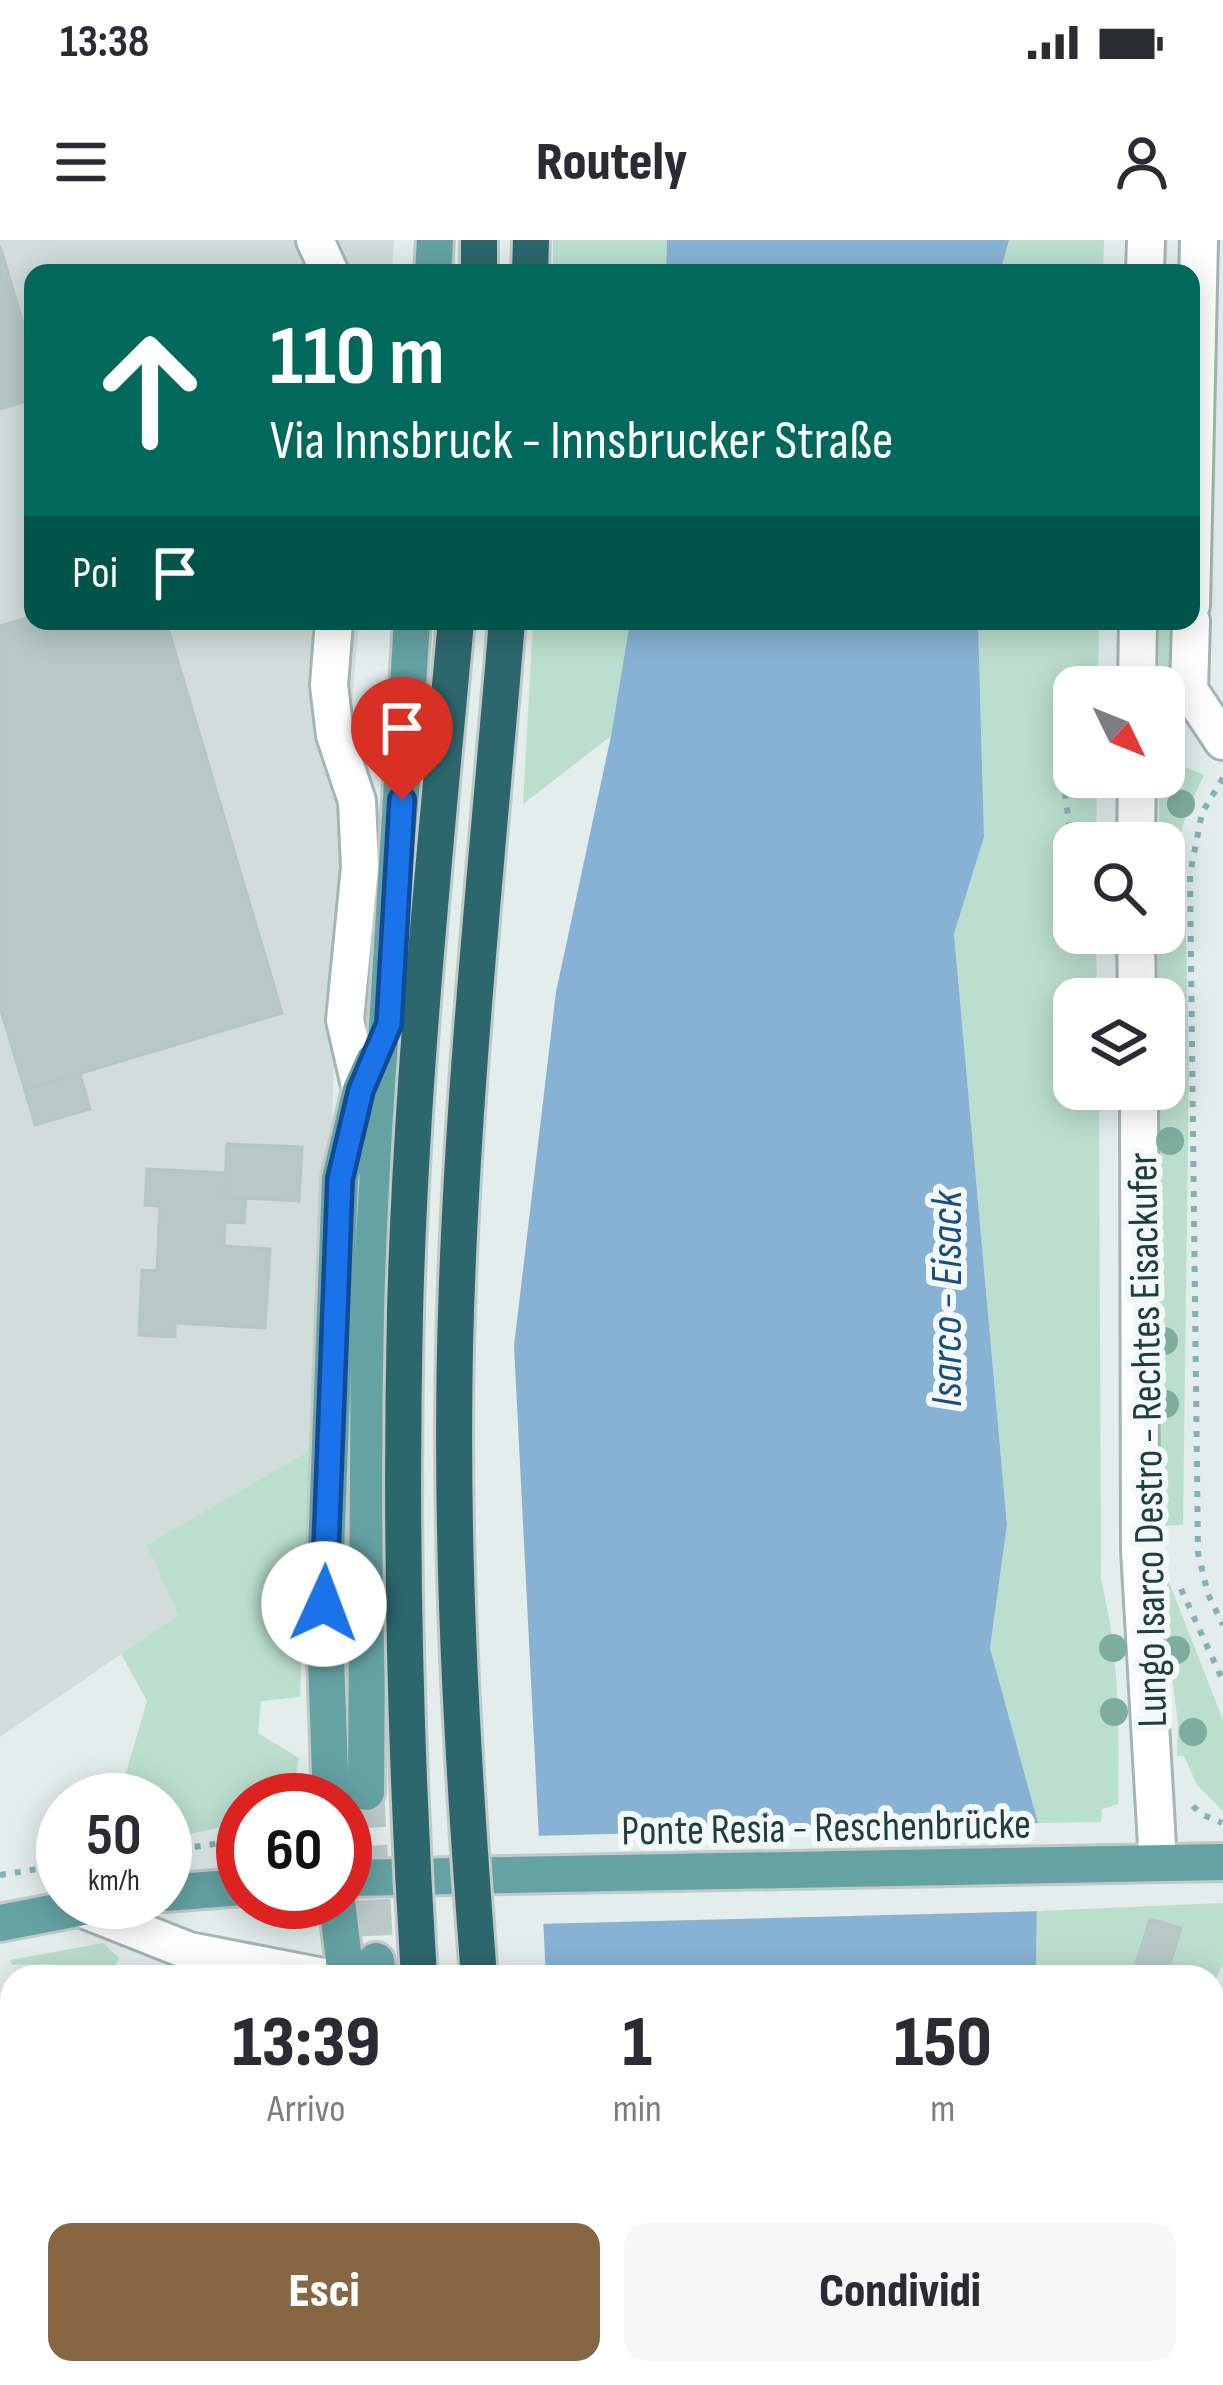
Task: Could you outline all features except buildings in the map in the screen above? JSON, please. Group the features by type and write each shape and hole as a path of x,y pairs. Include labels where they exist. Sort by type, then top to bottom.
{"highway":[{"path":"418,1965 405,1761 406,1307 423,981 455,630"},
{"path":"478,1965 462,1742 455,1516 456,1311 476,987 506,630"}],"main road":[{"path":"349,1773 369,1319 411,630"},
{"path":"345,1773 324,1604 340,1179 361,1090 389,1024"},
{"name":"Ponte Resia - Reschenbrücke","path":"372,1878 1223,1862"},
{"path":"0,1923 36,1916"},
{"path":"348,1929 363,1965"}],"street":[{"path":"1200,412 1207,262"},
{"path":"333,630 329,686 335,735 357,801 360,867 345,1020 361,1090"},
{"path":"1137,666 1138,630"},
{"path":"1191,630 1189,690 1223,741"},
{"name":"Lungo Isarco Destro - Rechtes Eisackufer","path":"1139,1110 1140,1549 1158,1863"},
{"path":"143,1929 189,1951 261,1965"}],"path":[{"path":"1223,778 1202,814 1190,874 1198,1553 1208,1594 1223,1625"},
{"path":"1176,1576 1223,1681"},
{"path":"1184,1792 1201,1814 1223,1822"},
{"path":"0,1875 36,1869"}],"shaded area":[{"path":"0,240 394,240 393,264 24,264 24,630 358,630 342,821 331,1155 310,1450 148,1545 178,1615 0,1737"}],"green space":[{"path":"553,240 667,240 666,264 553,264"},
{"path":"1009,240 1104,240 1103,264 1002,264"},
{"path":"533,630 629,630 611,736 523,804"},
{"path":"978,630 1099,630 1098,666 1053,666 1053,798 1097,798 1096,822 1053,822 1053,954 1096,954 1097,978 1053,978 1053,1110 1099,1110 1101,1580 1115,1664 1118,1747 1118,1804 1102,1809 1101,1822 1038,1823 990,1648 1007,1525 954,934 984,837"},
{"path":"1159,630 1178,630 1178,666 1159,666"},
{"path":"1185,767 1204,775 1184,822 1159,822 1159,798 1185,798"},
{"path":"1185,902 1189,1067 1183,1525 1158,1526 1158,1110 1185,1110 1185,978 1158,978 1158,954 1185,954"},
{"path":"310,1450 300,1697 261,1701 258,1733 299,1758 296,1773 216,1773 216,1829 192,1833 192,1773 126,1773 147,1701 121,1654 178,1615 147,1545"},
{"path":"1159,1572 1169,1582 1223,1720 1223,1811 1197,1785 1184,1756 1177,1756 1178,1724"},
{"path":"1223,1903 1223,1965 1036,1965 1037,1911"},
{"path":"103,1943 119,1958 115,1965 12,1965 10,1960"}],"water":[{"path":"667,240 1009,240 1002,264 666,264"},
{"name":"Isarco - Eisack","path":"629,630 978,630 984,837 954,934 1007,1525 990,1648 1038,1823 1036,1965 545,1965 514,1346 556,992 611,736"}],"pier":[{"path":"1044,1823 1043,1911 537,1924 533,1836"}],"tunnel":[{"path":"372,1893 376,1961"}],"route":[{"path":"324,1604 340,1179 361,1090 389,1024 402,800"}]}
